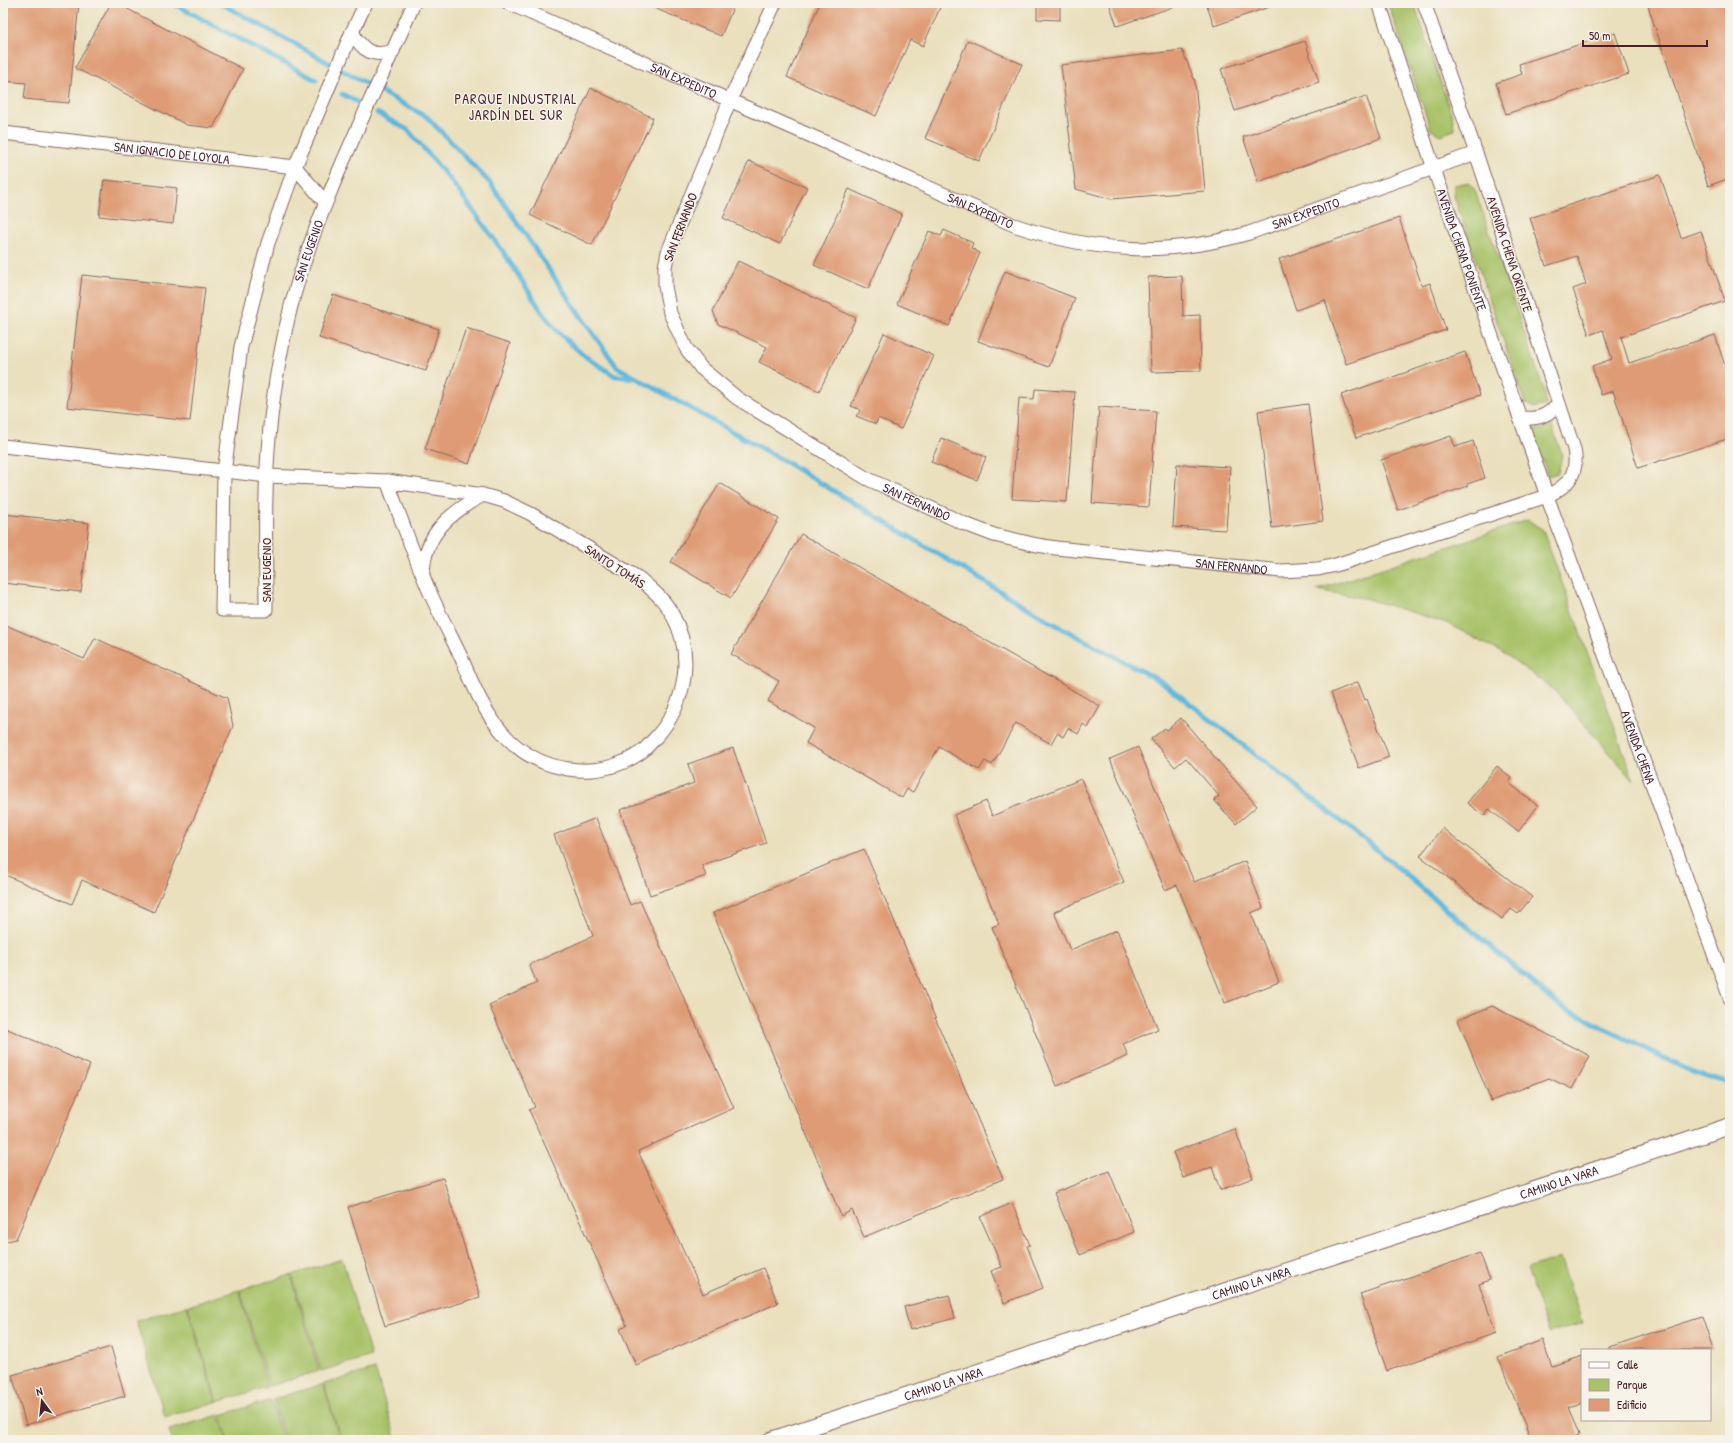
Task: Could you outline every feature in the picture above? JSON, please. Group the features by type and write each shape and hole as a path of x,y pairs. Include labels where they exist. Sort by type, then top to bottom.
{"street":[{"name":"SAN EUGENIO","path":"366,3 352,32 295,167 268,243 240,348 224,472 222,610 266,610 267,476 272,410 283,344 296,288 325,202 414,3"},
{"name":"SAN EXPEDITO","path":"508,3 1014,225 1038,234 1081,244 1103,247 1170,248 1222,240 1249,233 1476,154"},
{"name":"SAN FERNANDO","path":"775,3 730,100 668,252 665,267 665,286 670,313 686,348 701,368 715,382 737,398 866,478 965,524 994,535 1056,548 1281,571 1318,569 1336,565 1547,496"},
{"name":"AVENIDA CHENA PONIENTE","path":"1379,3 1434,169 1547,496"},
{"name":"AVENIDA CHENA ORIENTE","path":"1424,3 1574,449 1574,470 1566,485 1547,496"},
{"path":"352,32 358,43 367,51 381,55 393,52"},
{"name":"SAN IGNACIO DE LOYOLA","path":"3,133 295,167"},
{"path":"295,167 325,202"},
{"path":"1520,418 1535,419 1543,417 1559,404"},
{"path":"3,446 267,476"},
{"name":"SANTO TOMÁS","path":"267,476 387,481 483,495 504,502 538,518 640,579 663,601 671,612 682,638 685,655 684,674 680,696 671,718 650,744 640,753 612,766 595,770 575,770 544,763 527,754 502,733 491,718 474,685 423,577 387,481"},
{"path":"423,577 424,560 434,535 450,515 483,495"},
{"name":"AVENIDA CHENA","path":"1547,496 1730,998"},
{"name":"CAMINO LA VARA","path":"771,1440 1730,1126"}],"green space":[{"path":"1388,3 1414,3 1453,119 1454,130 1441,135 1431,130"},
{"path":"1469,182 1475,190 1545,393 1546,405 1534,408 1525,403 1454,196 1454,185"},
{"path":"1551,423 1562,455 1558,473 1548,476 1532,428 1543,429"},
{"path":"1528,520 1543,530 1634,781 1555,691 1508,656 1447,623 1364,598 1316,590"},
{"path":"1560,1258 1582,1322 1549,1333 1527,1269"},
{"path":"342,1259 371,1356 321,1371 292,1275"},
{"path":"291,1275 319,1371 269,1386 240,1290"},
{"path":"239,1290 267,1387 217,1402 188,1306"},
{"path":"187,1306 216,1402 165,1417 136,1321"},
{"path":"375,1369 396,1440 341,1440 324,1384"},
{"path":"323,1384 340,1440 285,1440 273,1399"},
{"path":"271,1400 283,1440 228,1440 221,1415"},
{"path":"219,1415 227,1440 172,1440 169,1430"}],"building":[{"path":"3,3 79,3 69,103 24,99 26,83 3,81"},
{"path":"111,3 116,3 243,69 213,128 187,125 75,68"},
{"path":"642,3 735,3 721,36"},
{"path":"820,3 942,3 923,46 910,40 876,116 787,77"},
{"path":"1037,3 1060,3 1060,20 1037,19"},
{"path":"1109,3 1178,3 1179,5 1117,26"},
{"path":"1206,3 1274,3 1275,5 1214,26"},
{"path":"1647,3 1730,3 1730,178 1708,186"},
{"path":"1615,33 1629,74 1506,114 1496,83 1522,74 1519,64"},
{"path":"968,40 1022,64 979,161 925,138"},
{"path":"1305,41 1319,82 1235,111 1221,69"},
{"path":"1182,50 1195,81 1205,191 1111,199 1076,189 1061,65"},
{"path":"591,88 653,118 592,245 530,215"},
{"path":"1366,96 1381,138 1258,182 1243,137"},
{"path":"749,161 807,187 780,244 723,218"},
{"path":"1660,175 1681,238 1701,231 1725,301 1621,337 1629,363 1715,335 1730,381 1730,438 1638,468 1613,391 1601,395 1592,366 1612,359 1603,330 1589,335 1573,289 1586,284 1577,256 1546,266 1530,218"},
{"path":"104,180 177,188 173,224 99,216"},
{"path":"849,189 902,214 868,289 814,265"},
{"path":"1399,218 1422,286 1430,283 1446,330 1346,364 1325,300 1296,310 1279,259"},
{"path":"944,230 973,243 971,248 980,253 949,326 897,304 929,231 941,236"},
{"path":"738,261 856,318 819,391 759,362 767,347 718,324 713,311"},
{"path":"1005,271 1075,298 1049,367 978,341"},
{"path":"82,275 205,288 190,421 67,407"},
{"path":"1182,276 1183,316 1200,315 1201,371 1151,372 1148,277"},
{"path":"333,295 439,329 426,371 319,338"},
{"path":"466,328 510,343 469,464 425,449"},
{"path":"884,333 934,356 901,429 878,418 876,424 856,416 861,410 851,406"},
{"path":"1465,352 1480,395 1356,438 1341,395"},
{"path":"1035,389 1075,392 1067,502 1012,499 1019,398 1034,399"},
{"path":"1308,404 1323,521 1272,528 1258,411"},
{"path":"1099,407 1156,411 1149,507 1092,503"},
{"path":"1451,436 1455,447 1473,441 1485,478 1467,484 1468,486 1398,510 1381,460"},
{"path":"941,438 986,457 977,480 931,462"},
{"path":"1177,464 1230,467 1226,530 1173,527"},
{"path":"720,483 779,519 731,598 671,562"},
{"path":"3,514 89,523 81,592 3,583"},
{"path":"801,534 1100,706 1088,728 1083,724 1078,734 1068,728 1063,737 1057,733 1051,744 1016,723 992,765 985,761 979,770 939,747 913,792 907,789 902,798 806,743 814,728 768,701 779,681 731,654"},
{"path":"8,626 84,659 95,638 227,698 233,726 154,912 82,880 72,904 3,874 3,636"},
{"path":"1358,682 1365,700 1367,699 1389,757 1359,768 1331,693"},
{"path":"1181,718 1257,806 1236,824 1214,800 1219,796 1186,758 1175,767 1151,739 1165,728 1167,730"},
{"path":"1138,747 1194,882 1245,861 1263,908 1251,913 1279,982 1225,1003 1177,885 1165,890 1110,759"},
{"path":"733,748 766,843 702,865 706,876 650,895 620,810 694,783 688,764"},
{"path":"1497,766 1512,778 1509,783 1538,806 1518,832 1489,809 1484,816 1467,803"},
{"path":"1081,779 1124,882 1054,912 1070,950 1117,930 1158,1029 1123,1044 1128,1056 1057,1086 992,927 999,924 954,815 986,801 992,816"},
{"path":"596,818 630,905 640,901 734,1108 638,1151 703,1294 763,1268 778,1303 636,1365 620,1329 627,1326 529,1110 535,1107 489,1005 537,983 529,965 593,936 554,835"},
{"path":"1442,828 1532,897 1518,914 1511,909 1502,919 1420,856"},
{"path":"864,849 1003,1179 864,1237 852,1210 841,1216 713,913"},
{"path":"1492,1006 1590,1056 1572,1089 1549,1078 1491,1101 1458,1020"},
{"path":"3,1027 90,1065 16,1239 3,1242"},
{"path":"1235,1129 1253,1178 1220,1190 1212,1167 1183,1178 1173,1152"},
{"path":"1109,1171 1134,1232 1080,1255 1054,1193"},
{"path":"443,1178 480,1297 385,1326 348,1207"},
{"path":"1012,1203 1030,1245 1027,1246 1043,1288 1004,1303 991,1271 1002,1267 980,1217"},
{"path":"1480,1253 1490,1280 1479,1284 1496,1333 1387,1371 1360,1294"},
{"path":"949,1295 955,1318 910,1330 904,1307"},
{"path":"1702,1317 1713,1350 1609,1349 1609,1347"},
{"path":"1542,1340 1552,1366 1581,1356 1581,1403 1568,1407 1579,1436 1569,1440 1531,1440 1498,1357"},
{"path":"111,1347 125,1396 26,1425 12,1375"}],"waterway":[{"path":"172,3 316,80"},
{"path":"220,3 427,117 491,184 617,367 784,461 1051,622 1162,682 1369,843 1560,1006 1686,1069 1730,1084"},
{"path":"342,94 359,103"},
{"path":"377,113 408,130 452,182 502,250 542,312 558,332 583,355 615,376 636,378"}],"district":[{"name":"PARQUE INDUSTRIAL JARDÍN DEL SUR","path":"516,106"}]}
